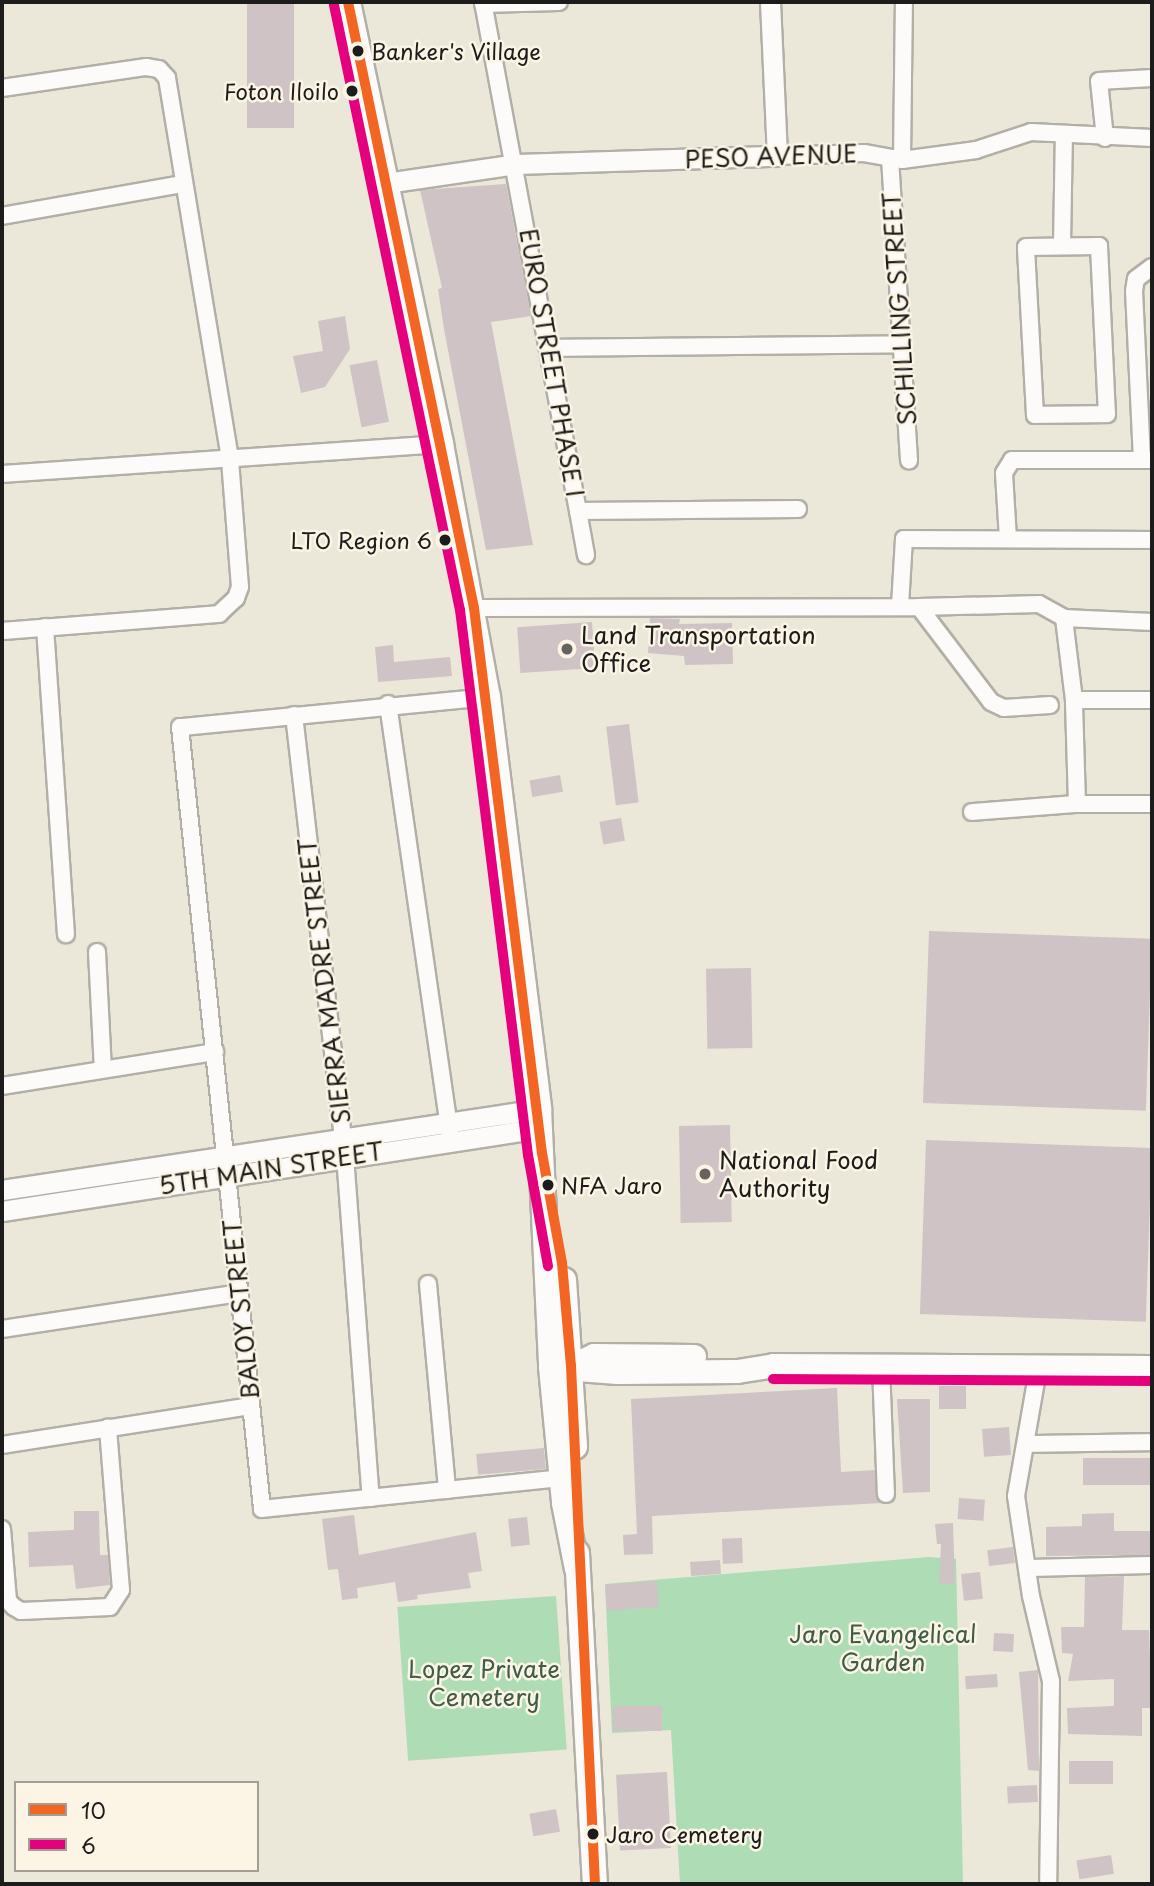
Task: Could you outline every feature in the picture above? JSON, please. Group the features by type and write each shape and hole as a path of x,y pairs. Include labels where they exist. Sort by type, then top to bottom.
{"main road":[{"path":"348,2 441,444 474,608 488,696 540,1118 542,1153 562,1263 562,1478 577,1569"},
{"path":"561,1366 617,1372 737,1371 773,1365 1039,1364 1152,1367"},
{"path":"561,1366 577,1569 595,1884"}],"street":[{"path":"483,3 559,2"},
{"path":"769,2 777,156"},
{"name":"SCHILLING STREET","path":"904,2 896,159 901,344 909,460"},
{"name":"EURO STREET PHASE I","path":"483,3 516,164 578,511 798,509"},
{"path":"2,88 159,69 171,90 182,184 230,460 240,587 230,606 219,614 2,631"},
{"path":"1105,138 1100,81 1152,78"},
{"name":"PESO AVENUE","path":"386,183 516,164 864,153 896,159 976,150 1024,133 1152,138"},
{"path":"1062,246 1064,135"},
{"path":"2,216 182,184"},
{"path":"1062,246 1099,246 1107,414 1035,415 1026,247 1062,246"},
{"path":"1008,538 1004,473 1012,460 1147,460 1146,399 1135,285 1141,272 1152,267"},
{"path":"548,348 901,344"},
{"path":"2,474 441,444"},
{"path":"578,511 586,555"},
{"path":"900,606 904,539 1152,540"},
{"path":"474,608 919,607 1039,604 1057,610 1064,618 1074,700 1077,804"},
{"path":"919,607 990,702 1004,708 1050,705"},
{"path":"1064,618 1152,622"},
{"path":"45,627 65,934"},
{"path":"294,715 488,696"},
{"path":"1074,700 1152,700"},
{"path":"388,704 450,1141"},
{"name":"BALOY STREET","path":"294,715 180,727 262,1509 562,1478"},
{"name":"SIERRA MADRE STREET","path":"294,715 345,1156 371,1498"},
{"path":"972,812 1077,804 1152,804"},
{"path":"97,952 103,1069"},
{"path":"2,1086 215,1052"},
{"name":"5TH MAIN STREET","path":"2,1190 342,1135 448,1121 540,1118"},
{"name":"5TH MAIN STREET","path":"2,1210 450,1141 540,1118"},
{"path":"428,1284 447,1490"},
{"path":"2,1329 239,1293"},
{"path":"1039,1364 1016,1496 1051,1681 1048,1884"},
{"path":"881,1366 886,1494"},
{"path":"2,1446 250,1406"},
{"path":"2,1529 4,1579 8,1601 21,1611 110,1607 121,1590 108,1428"},
{"path":"1026,1444 1152,1442"},
{"path":"1028,1568 1152,1565"}],"green space":[{"name":"Jaro Evangelical Garden","path":"929,1557 956,1559 963,1884 680,1884 671,1730 612,1733 605,1584"},
{"name":"Lopez Private Cemetery","path":"556,1596 567,1750 408,1761 397,1607"}],"building":[{"path":"247,2 294,2 294,128 247,128"},
{"path":"506,184 531,316 491,322 533,545 486,550 444,329 438,289 442,288 420,190"},
{"path":"345,316 350,349 325,387 301,393 293,356 323,351 318,321"},
{"path":"377,360 389,422 362,427 350,365"},
{"path":"650,618 680,619 679,624 732,623 733,664 685,665 684,656 648,653"},
{"path":"592,622 595,668 520,673 517,627"},
{"path":"393,645 394,662 450,657 452,676 378,682 375,647"},
{"path":"629,724 639,802 616,805 606,727"},
{"path":"560,775 563,792 532,797 529,780"},
{"path":"621,818 625,841 603,844 599,822"},
{"path":"929,931 1152,939 1146,1111 923,1103"},
{"path":"751,968 752,1048 707,1049 706,969"},
{"name":"National Food Authority","path":"730,1125 732,1222 681,1223 679,1126"},
{"path":"926,1140 1152,1148 1146,1322 920,1314"},
{"path":"939,1386 966,1386 966,1409 939,1409"},
{"path":"837,1388 841,1472 875,1470 876,1495 881,1503 652,1516 653,1554 624,1555 623,1535 637,1534 631,1399"},
{"path":"897,1399 930,1399 930,1492 903,1493"},
{"path":"1009,1427 1011,1455 984,1457 982,1429"},
{"path":"544,1448 546,1469 478,1475 476,1454"},
{"path":"1083,1458 1152,1458 1152,1485 1083,1485"},
{"path":"959,1498 985,1500 983,1521 958,1519"},
{"path":"74,1511 99,1511 100,1555 108,1555 110,1585 76,1589 73,1565 29,1567 28,1532 74,1530"},
{"path":"1114,1513 1114,1531 1152,1531 1152,1555 1046,1556 1046,1527 1082,1526 1082,1514"},
{"path":"354,1515 359,1555 476,1532 482,1571 468,1573 471,1588 417,1595 418,1599 398,1602 395,1582 357,1588 358,1598 342,1600 338,1569 328,1570 322,1519"},
{"path":"527,1517 530,1545 511,1547 508,1519"},
{"path":"953,1523 955,1584 939,1583 941,1544 937,1544 935,1524"},
{"path":"742,1538 743,1563 723,1564 722,1539"},
{"path":"1013,1547 1015,1563 989,1566 987,1550"},
{"path":"720,1560 721,1574 691,1576 690,1562"},
{"path":"980,1572 983,1599 964,1601 961,1574"},
{"path":"1124,1576 1122,1630 1149,1630 1152,1708 1142,1708 1142,1736 1068,1734 1067,1708 1114,1706 1114,1679 1068,1681 1073,1654 1062,1653 1061,1627 1084,1627 1085,1577"},
{"path":"657,1581 659,1607 607,1611 605,1585"},
{"path":"994,1633 1014,1634 1013,1652 993,1651"},
{"path":"1038,1670 1039,1771 1028,1770 1019,1672"},
{"path":"997,1674 998,1687 966,1689 965,1676"},
{"path":"613,1706 662,1706 662,1731 613,1731"},
{"path":"1069,1761 1113,1761 1113,1784 1069,1784"},
{"path":"667,1772 671,1848 620,1851 616,1775"},
{"path":"1037,1785 1038,1802 1008,1804 1007,1787"},
{"path":"556,1809 560,1832 533,1836 529,1814"},
{"path":"1111,1855 1114,1874 1079,1879 1076,1860"}],"transit line":[{"name":"10","path":"348,2 474,608 542,1153 562,1263 571,1366 595,1884"},
{"name":"6","path":"334,5 460,610 528,1155 548,1266"},
{"name":"6","path":"773,1379 1152,1381"}],"place":[{"name":"Banker's Village","path":"358,51"},
{"name":"Foton Iloilo","path":"352,91"},
{"name":"LTO Region 6","path":"445,540"},
{"name":"Land Transportation Office","path":"567,649"},
{"name":"National Food Authority","path":"705,1174"},
{"name":"NFA Jaro","path":"548,1185"},
{"name":"Jaro Cemetery","path":"593,1834"}]}
